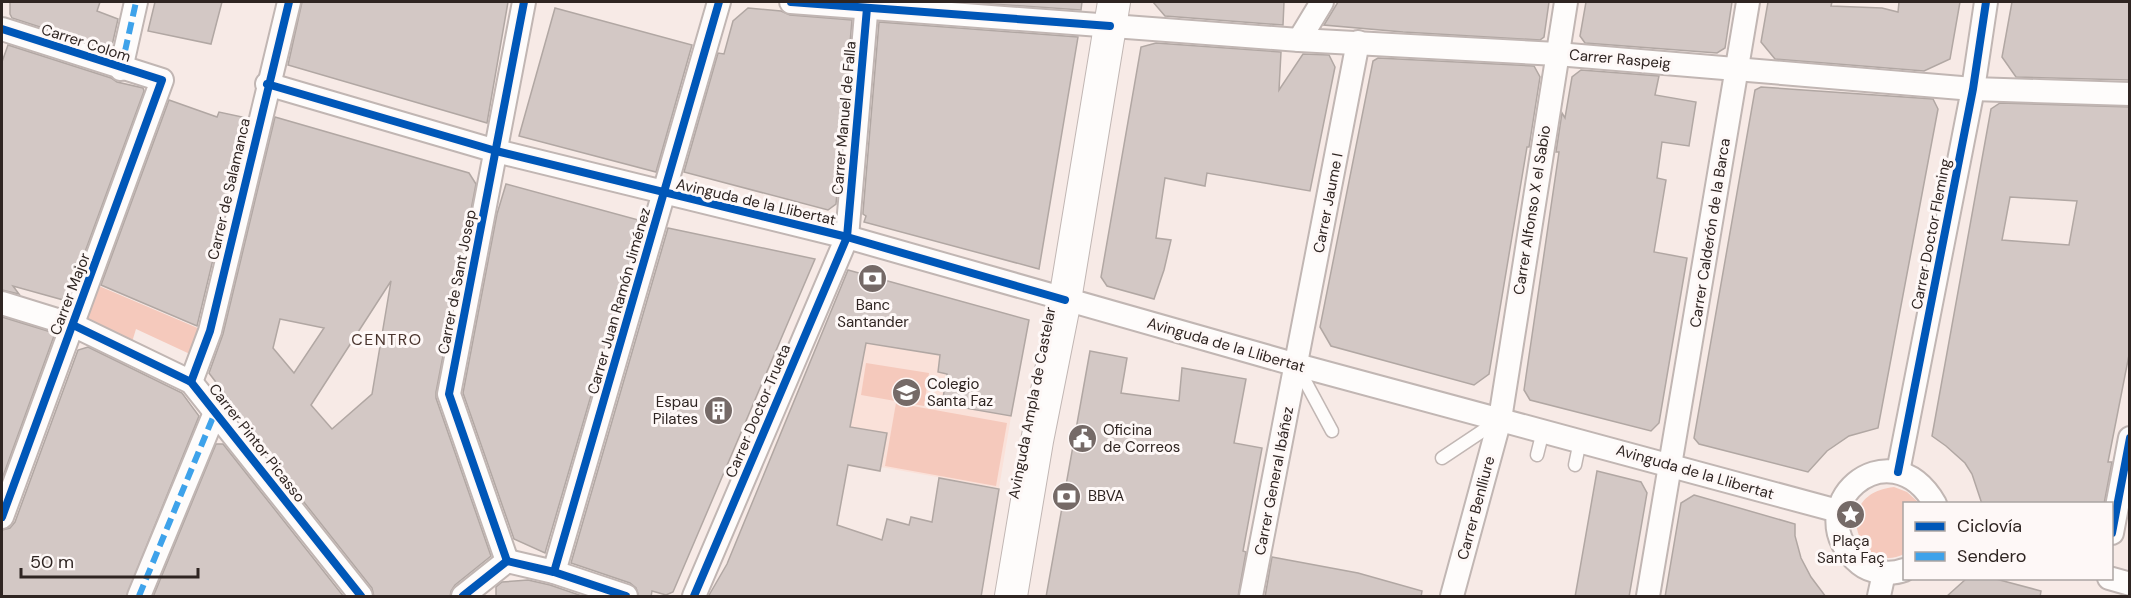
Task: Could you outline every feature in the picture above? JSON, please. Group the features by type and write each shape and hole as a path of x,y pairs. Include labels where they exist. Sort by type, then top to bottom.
{"main road":[{"name":"Avinguda Ampla de Castelar","path":"1011,597 1037,441 1065,300 1112,14"}],"street":[{"path":"121,69 136,2"},
{"name":"Carrer de Salamanca","path":"191,382 210,331 267,84 289,2"},
{"name":"Carrer de Sant Josep","path":"507,561 449,394 524,2"},
{"name":"Carrer Juan Ramón Jiménez","path":"554,572 719,2"},
{"name":"Carrer Raspeig","path":"791,2 1112,14 1299,40 1557,54 1973,89 2130,94"},
{"path":"1299,40 1322,2"},
{"name":"Carrer Alfonso X el Sabio","path":"1500,419 1566,2"},
{"name":"Carrer Calderón de la Barca","path":"1648,597 1748,2"},
{"name":"Carrer Doctor Fleming","path":"1898,472 1973,89 1986,2"},
{"name":"Carrer Manuel de Falla","path":"847,237 867,4"},
{"name":"Carrer Colom","path":"2,29 121,69 162,80"},
{"name":"Carrer Jaume I","path":"1297,365 1358,42"},
{"name":"Carrer Major","path":"2,517 162,80"},
{"name":"Avinguda de la Llibertat","path":"267,84 496,152 847,237 1297,365 1838,512"},
{"name":"Carrer Doctor Trueta","path":"694,597 847,237"},
{"name":"Carrer Pintor Picasso","path":"2,303 72,325 191,382 361,597"},
{"name":"Carrer General Ibáñez","path":"1251,597 1297,365"},
{"path":"140,597 216,411"},
{"name":"Carrer Benlliure","path":"1452,597 1500,419"},
{"path":"2113,528 2130,438"},
{"path":"1879,597 1894,571 1863,566 1847,552 1838,533 1838,512 1843,496 1853,484 1867,475 1882,471 1898,472 1914,478 1927,489 1934,502"},
{"path":"463,597 507,561 554,572 626,597"},
{"path":"2100,597 2103,580"},
{"path":"2113,580 2130,584"}],"lane":[{"path":"1297,365 1332,431"},
{"path":"1442,458 1500,419"},
{"path":"1537,455 1543,431"},
{"path":"1575,465 1580,441"}],"shaded area":[{"path":"99,286 200,329 192,355 136,329 132,342 87,320"},
{"name":"Colegio Santa Faz","path":"821,335 1019,369 999,488 881,467 880,471 772,452"},
{"path":"866,363 929,373 924,406 861,395"},
{"path":"896,403 1007,423 996,486 885,466"},
{"path":"1894,487 1907,492 1918,502 1903,502 1903,554 1888,558 1875,554 1864,545 1858,532 1857,517 1862,504 1874,493"}],"building":[{"path":"10,2 100,2 97,11 118,19 111,50 12,18"},
{"path":"155,2 222,2 211,44 148,31"},
{"path":"302,2 508,2 487,123 288,65"},
{"path":"965,2 1082,2 1081,10"},
{"path":"1153,2 1284,2 1283,25 1165,16"},
{"path":"1338,2 1549,2 1544,37 1540,40 1324,25"},
{"path":"1586,2 1732,2 1725,48 1717,53 1585,43 1580,36"},
{"path":"1768,2 1832,2 1831,6 1882,8 1898,12 1899,2 1960,2 1950,59 1924,71 1775,59 1761,42"},
{"path":"2012,2 2130,2 2130,80 2016,77 2002,57"},
{"path":"555,8 692,45 656,172 519,136"},
{"path":"748,8 781,11 790,15 852,20 836,204 828,210 684,172 718,53 724,54 733,21"},
{"path":"879,22 1078,37 1039,269 864,222"},
{"path":"1156,43 1281,52 1279,90 1303,54 1329,55 1335,67 1310,191 1207,173 1205,186 1165,178 1156,238 1171,240 1154,299 1107,286 1101,277 1141,47"},
{"path":"8,45 111,78 117,82 143,88 144,91 67,301 13,286 19,294 2,290 2,62"},
{"path":"1378,58 1534,66 1540,77 1489,374 1474,385 1331,346 1320,327 1373,61"},
{"path":"1581,70 1659,76 1655,95 1696,102 1689,146 1662,142 1657,178 1666,180 1654,252 1687,258 1659,423 1651,431 1530,400 1524,390 1559,152 1556,152 1562,113 1565,118 1572,77"},
{"path":"1761,87 1933,99 1938,109 1878,428 1849,436 1827,451 1808,472 1699,444 1694,438 1755,90"},
{"path":"169,100 217,117 219,112 247,118 197,326 101,285"},
{"path":"2000,103 2130,107 2130,350 2108,462 2112,462 2104,502 1981,502 1972,474 1965,463 1932,436 1991,109","holes":["2010,197 2077,201 2069,245 2002,240"]},
{"path":"275,117 469,173 476,184 436,398 491,556 455,585 450,597 374,597 372,588 257,443 262,443 209,373 223,334","holes":["391,281 372,394 332,429 311,405","280,319 324,328 294,373 273,348"]},
{"path":"506,184 642,221 545,553 514,539 463,393 497,214"},
{"path":"668,228 815,259 673,592 666,595 652,591 651,597 639,597 636,588 630,583 571,563"},
{"path":"848,270 1029,320 1011,416 942,404 947,374 938,372 940,355 866,343 850,427 887,433 880,471 848,465 837,525 882,540 887,519 909,525 911,517 932,522 939,478 999,489 981,597 708,597 727,564"},
{"path":"2,317 51,332 54,336 2,479"},
{"path":"88,347 182,393 199,416 126,597 2,597 2,530 10,528 15,522 78,350"},
{"path":"1090,351 1127,358 1121,393 1179,401 1182,368 1246,379 1234,443 1262,448 1243,551 1246,552 1238,597 1046,597"},
{"path":"216,444 223,444 344,597 153,597"},
{"path":"1597,471 1641,482 1647,493 1629,597 1575,597"},
{"path":"1694,495 1795,524 1795,536 1801,558 1811,577 1826,597 1665,597 1681,503"},
{"path":"1272,557 1358,573 1422,591 1421,597 1265,597"},
{"path":"528,580 585,597 496,597 496,587 502,582"},
{"path":"1965,580 2000,580 2041,591 2040,597 1946,597"}],"marked path":[{"path":"121,69 136,2"},
{"path":"139,596 216,410"}],"cycle path":[{"path":"191,382 210,331 289,2"},
{"path":"507,561 449,394 524,2"},
{"path":"554,572 719,2"},
{"path":"791,2 1110,26"},
{"path":"1898,472 1973,89 1986,2"},
{"path":"694,596 847,237 867,8"},
{"path":"2,29 162,80 2,517"},
{"path":"267,84 496,151 847,237 1065,300"},
{"path":"73,325 191,382 361,596"},
{"path":"2113,528 2130,438"},
{"path":"463,596 507,561 554,572 626,596"}],"place":[{"name":"Banc Santander","path":"873,278"},
{"name":"Colegio Santa Faz","path":"906,393"},
{"name":"Espau Pilates","path":"719,411"},
{"name":"Oficina de Correos","path":"1082,439"},
{"name":"BBVA","path":"1067,496"},
{"name":"Plaça Santa Faç","path":"1851,514"}],"district":[{"name":"CENTRO","path":"387,339"}]}
